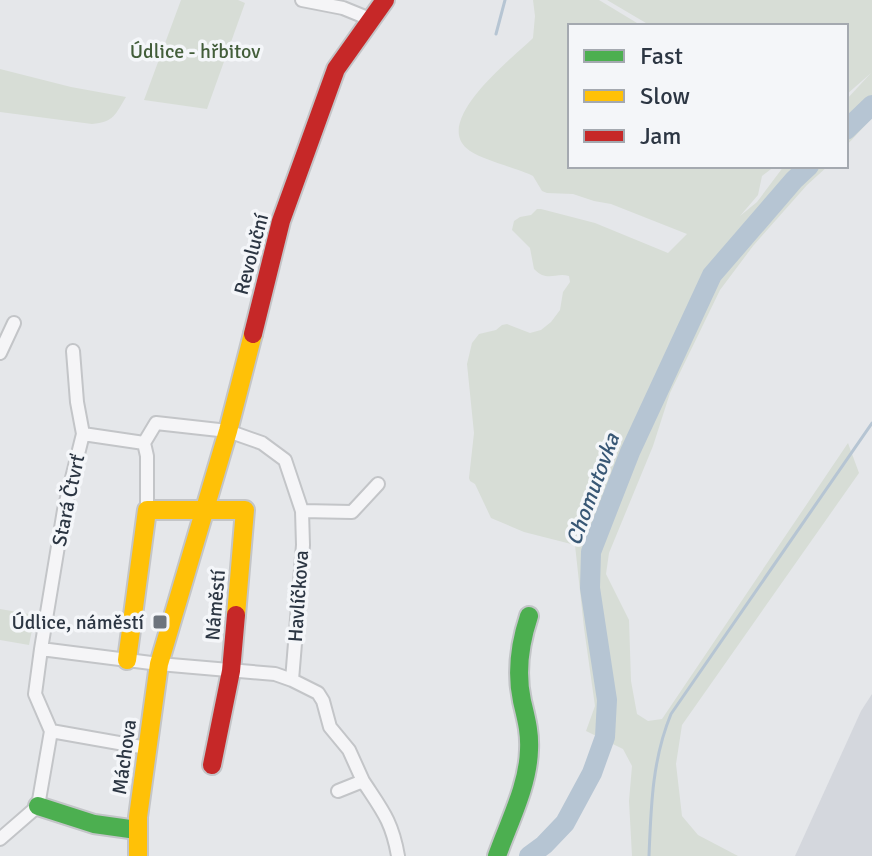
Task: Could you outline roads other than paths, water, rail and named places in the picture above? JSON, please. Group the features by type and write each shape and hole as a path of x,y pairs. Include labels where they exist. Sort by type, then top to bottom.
{"street":[{"path":"302,0 343,8 370,19"},
{"name":"Revoluční","path":"204,511 228,431 281,221 336,69 385,0"},
{"path":"0,353 14,323"},
{"name":"Stará Čtvrť","path":"51,731 35,694 64,510 83,434 73,351"},
{"name":"Havlíčkova","path":"144,443 156,423 228,431 262,443 285,460 302,511 303,545 292,680"},
{"path":"41,649 127,660 147,510 147,456 144,443 83,434"},
{"path":"302,511 352,512 378,484"},
{"name":"Náměstí","path":"127,660 231,671 245,510 147,510"},
{"name":"Náměstí","path":"159,664 204,511"},
{"path":"497,856 526,775 528,721 519,677 522,636 529,616"},
{"name":"Máchova","path":"138,856 137,830 159,664"},
{"path":"212,765 231,671 275,674 292,680 318,693 323,701 330,727 349,750 363,781 389,821 398,856"},
{"path":"0,839 38,806 51,731 147,748"},
{"path":"338,791 363,781"},
{"path":"38,806 94,824 137,830"}],"waterway":[{"path":"496,34 505,0"},
{"name":"Chomutovka","path":"848,128 872,105"},
{"name":"Chomutovka","path":"529,856 565,823 592,773 605,737 607,700 590,588 591,552 630,452 712,275 807,168"},
{"path":"649,856 656,766 671,714 872,423"}],"place":[{"name":"Údlice, náměstí","path":"160,622"}],"park label":[{"name":"Údlice - hřbitov","path":"195,51"}]}
